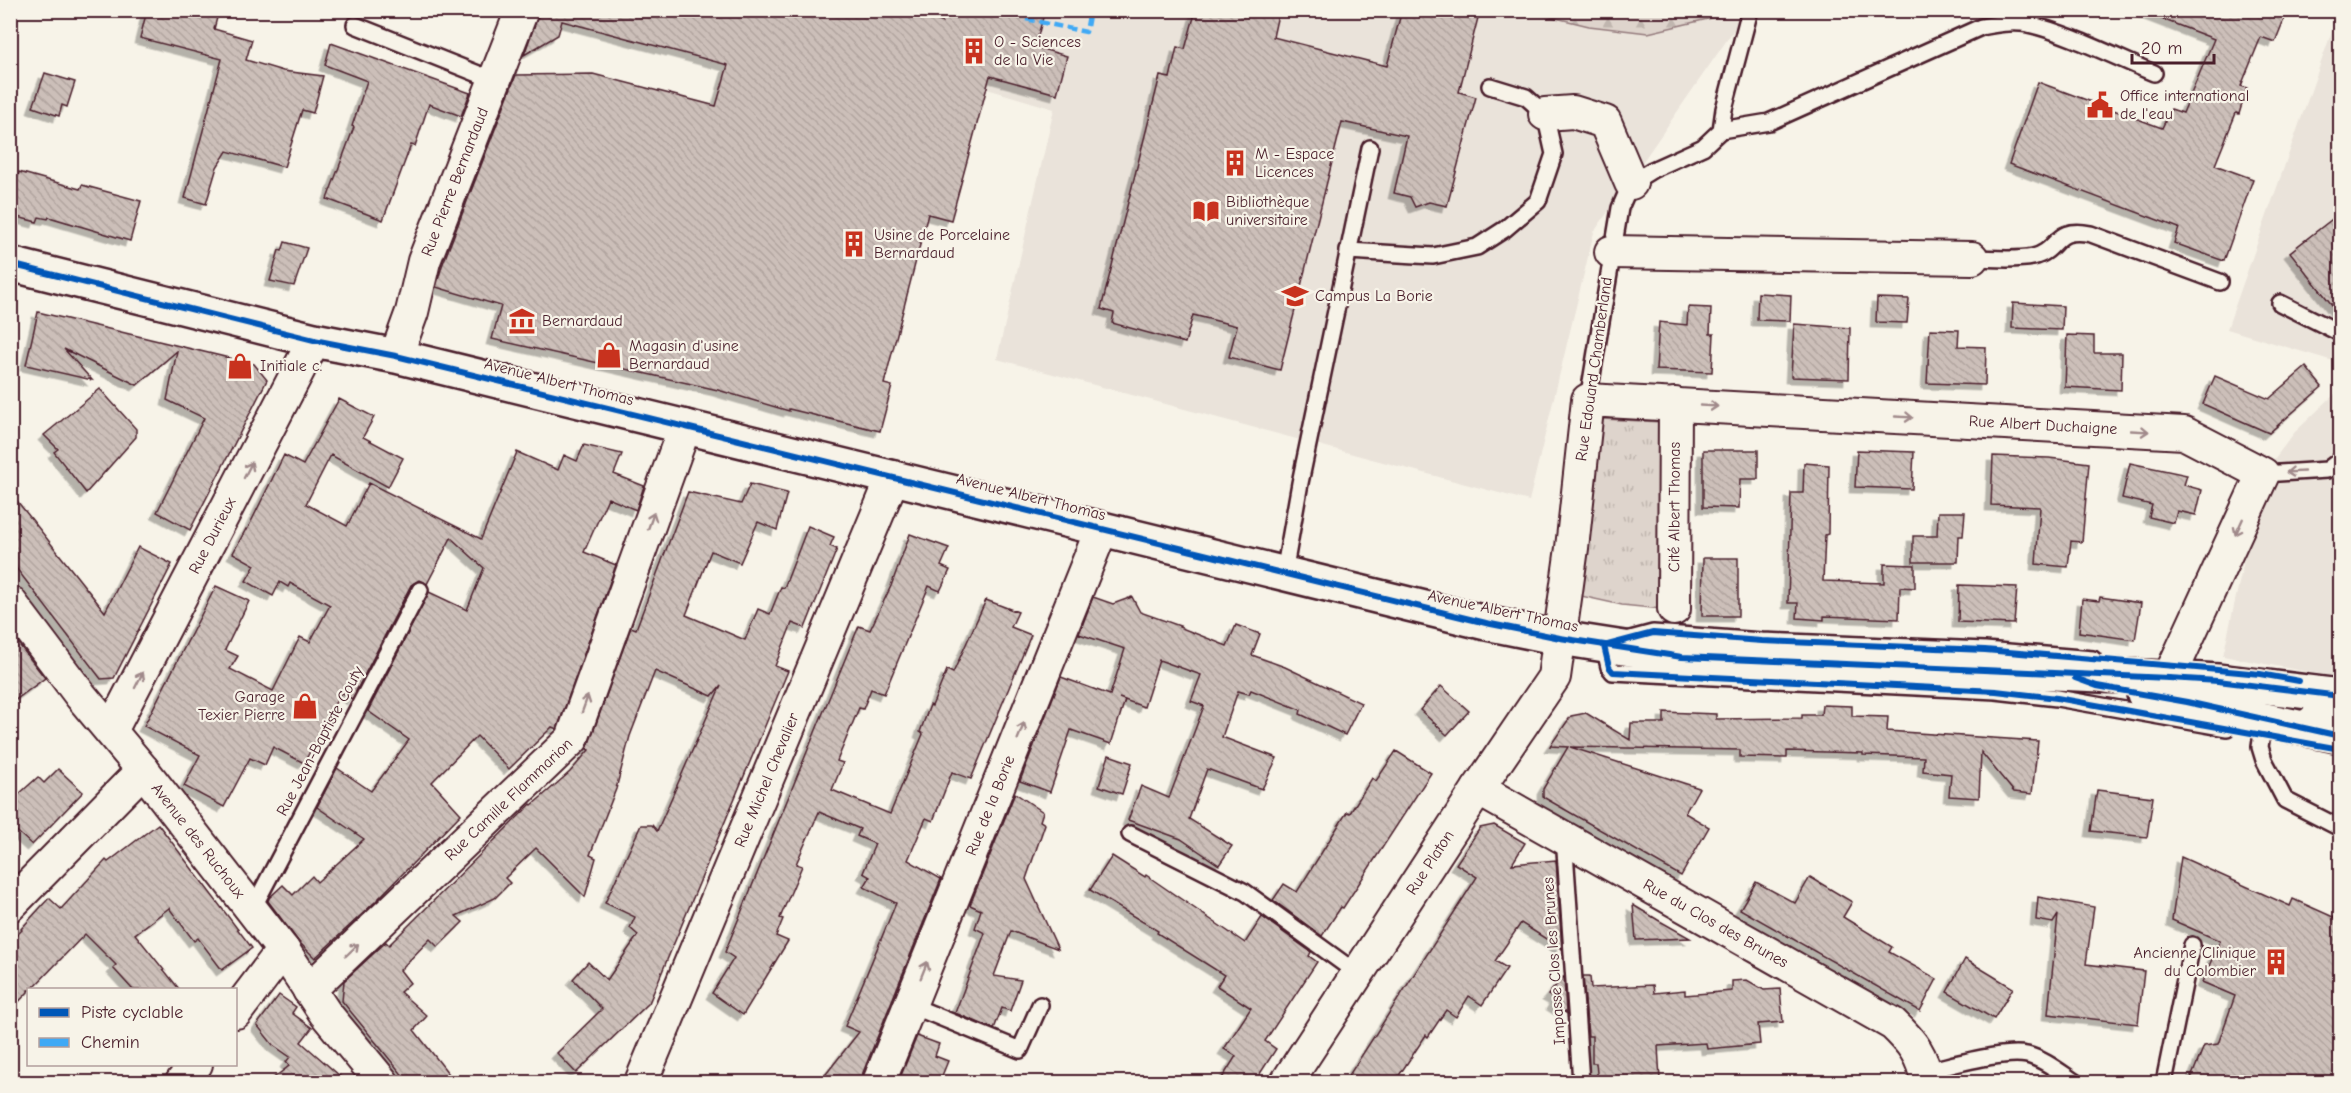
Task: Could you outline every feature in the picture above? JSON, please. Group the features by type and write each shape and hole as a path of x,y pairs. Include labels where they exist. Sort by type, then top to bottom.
{"street":[{"name":"Rue Pierre Bernardaud","path":"396,356 412,312 424,261 522,10"},
{"path":"1545,114 1573,112 1605,122 1631,183"},
{"path":"1611,252 1972,258"},
{"name":"Avenue Albert Thomas","path":"10,264 314,339 396,356 686,426 1486,623 1560,638 1682,657 2058,672 2172,672 2218,681 2340,696"},
{"name":"Rue Durieux","path":"111,731 314,339"},
{"name":"Rue Albert Duchaigne","path":"1587,400 2184,433 2263,474"},
{"name":"Rue Edouard Chamberland","path":"1560,638 1587,400"},
{"name":"Cité Albert Thomas","path":"1674,609 1675,404"},
{"name":"Rue Camille Flammarion","path":"309,990 572,739 686,426"},
{"path":"2172,672 2263,474"},
{"name":"Rue Michel Chevalier","path":"642,1083 893,477"},
{"name":"Rue de la Borie","path":"879,1083 1102,528"},
{"name":"Avenue des Ruchoux","path":"11,604 283,950 325,1014 382,1083"},
{"name":"Rue Platon","path":"1287,1083 1478,789 1554,677 1560,638"},
{"name":"Avenue Albert Thomas","path":"2058,672 2097,686 2187,702 2263,727 2305,728 2340,736"},
{"path":"2305,728 2312,721 2340,712"},
{"path":"10,905 143,771"},
{"name":"Rue du Clos des Brunes","path":"1478,789 1893,1024 1913,1043 1926,1077"},
{"path":"237,1011 283,950"},
{"path":"182,1083 195,1066"}],"lane":[{"path":"1721,130 1724,109 1750,10"},
{"path":"1631,183 1652,170 1703,147 1721,130 1769,122 1981,27 2003,23 2026,24 2053,32 2154,73"},
{"path":"355,25 496,81"},
{"path":"1348,251 1433,256 1476,247 1505,229 1538,201 1554,154 1545,114 1526,97 1490,86"},
{"path":"1284,573 1300,483 1370,147"},
{"name":"Rue Edouard Chamberland","path":"1587,400 1611,252 1620,208 1631,183"},
{"path":"1972,258 2031,258 2044,252 2057,238 2077,232 2091,234 2220,282"},
{"path":"2280,303 2340,333"},
{"path":"2263,474 2327,470 2340,460"},
{"name":"Rue Jean-Baptiste Couty","path":"252,910 420,590"},
{"path":"2340,687 2260,674 2172,672 1985,650 1762,641 1653,633 1604,646 1609,667 1613,672 1996,691 2263,727 2340,749"},
{"path":"2263,727 2260,747 2264,760 2285,800 2340,828"},
{"path":"1130,834 1245,892 1358,974"},
{"name":"Impasse Clos les Brunes","path":"1563,836 1581,1083"},
{"path":"2164,1083 2192,945"},
{"path":"910,1005 1020,1050 1040,1005"},
{"path":"1926,1077 2008,1055 2027,1055 2076,1083"}],"shaded area":[{"name":"Campus La Borie","path":"696,11 1747,11 1594,232 1529,501 997,359 1054,109 883,58"},
{"path":"2340,11 2340,363 2227,329"},
{"path":"2340,389 2340,678 2223,656 2263,474 2294,433"}],"green space":[{"path":"1722,10 1720,16 1648,33 1589,26 1527,11"},
{"path":"1602,419 1662,422 1661,609 1622,605 1581,596"}],"building":[{"path":"147,10 219,10 214,29 252,40 246,60 283,71 323,76 313,113 302,110 284,167 227,151 217,167 206,204 185,198 222,59 140,38"},
{"path":"540,10 898,10 942,22 943,10 1045,10 1035,47 1067,56 1057,94 990,76 951,220 928,214 884,384 892,386 880,431 789,409 789,411 718,390 492,339 501,306 436,287 442,266 516,75 593,74 716,106 728,65 562,21 558,35 524,55"},
{"name":"M - Espace Licences","path":"1196,10 1279,10 1273,37 1387,66 1402,10 1480,10 1459,92 1476,97 1447,206 1429,202 1415,207 1410,197 1394,193 1407,136 1342,122 1280,370 1229,357 1237,326 1193,315 1185,343 1112,323 1114,313 1101,309 1160,76 1170,78 1177,47 1185,49"},
{"path":"2145,10 2268,10 2285,17 2275,42 2261,37 2241,86 2247,88 2239,114 2236,113 2215,165 2253,179 2224,261 2174,243 2179,228 2009,164 2038,82 2162,128 2171,109 2183,113 2214,39 2144,12"},
{"path":"331,43 470,93 461,116 429,104 415,146 411,145 383,220 327,199 354,127 352,126 367,81 325,65"},
{"path":"45,73 75,82 67,107 62,105 59,116 33,107"},
{"path":"19,172 80,189 82,185 141,201 130,241 49,217 48,219 39,217 37,222 17,217 18,212 10,209 10,204"},
{"path":"2340,213 2340,315 2290,252"},
{"path":"285,242 307,248 294,286 270,281 279,250 282,251"},
{"path":"1758,293 1791,295 1790,321 1757,320"},
{"path":"1877,298 1909,299 1907,323 1876,322"},
{"path":"2013,303 2063,306 2062,330 2012,328"},
{"path":"1688,307 1711,308 1710,334 1714,334 1712,372 1656,370 1659,322 1687,325"},
{"path":"38,312 254,364 267,380 190,530 157,512 204,418 167,400 177,351 137,385 64,349 92,380 26,365"},
{"path":"1794,324 1850,328 1849,379 1791,377"},
{"path":"1930,329 1959,330 1958,346 1986,347 1985,385 1927,383"},
{"path":"2067,335 2094,336 2094,353 2122,353 2121,390 2065,387"},
{"path":"2306,367 2322,387 2269,433 2203,404 2215,376 2269,399"},
{"path":"100,389 136,429 136,437 86,493 54,452 58,449 44,435"},
{"path":"339,399 374,417 363,437 403,458 388,487 331,455 306,504 347,526 369,483 481,539 517,452 558,470 564,455 577,461 584,445 622,454 614,474 644,486 636,510 608,498 584,552 616,565 557,729 552,727 509,769 477,736 432,782 461,814 375,902 315,958 298,941 268,901 269,898 283,885 293,895 312,876 317,882 364,839 317,807 337,768 371,791 409,740 368,711 429,592 467,610 484,568 451,538 427,584 419,580 411,585 352,699 341,692 304,763 273,747 265,765 250,758 224,807 184,786 200,755 144,726 216,586 249,601 225,650 238,656 230,669 273,691 300,637 310,642 330,605 290,583 288,587 280,582 273,596 246,581 255,565 233,553 247,530 284,455 303,465"},
{"path":"1703,450 1758,450 1758,479 1740,479 1739,508 1703,507"},
{"path":"1857,450 1914,452 1912,489 1855,487"},
{"path":"1993,456 2049,458 2089,463 2082,542 2071,541 2068,567 2036,564 2040,507 1991,505"},
{"path":"1804,463 1829,465 1828,534 1825,535 1823,581 1884,583 1884,564 1915,565 1915,588 1900,587 1899,619 1824,616 1824,620 1797,618 1798,603 1788,603 1791,493 1803,493"},
{"path":"2130,463 2187,475 2184,485 2202,490 2196,515 2177,511 2174,523 2149,517 2152,505 2122,498"},
{"path":"750,484 787,493 777,530 758,522 740,563 711,551 686,615 745,640 758,609 770,614 781,587 784,588 808,526 834,537 830,546 837,549 805,628 792,623 775,666 788,671 649,1003 576,1073 557,1053 602,1009 573,979 588,962 607,980 638,935 630,928 635,917 605,903 641,825 652,825 657,831 721,685 712,696 655,671 630,736 616,789 590,855 596,858 585,897 536,848 505,878 510,883 495,898 456,916 463,922 438,947 430,939 400,970 410,983 400,992 427,1016 414,1030 456,1083 409,1083 342,1001 344,981 386,942 389,945 531,804 570,772 589,750 587,749 631,627 636,629 688,492 741,504"},
{"path":"10,492 105,612 138,547 172,564 114,678 101,679 10,560"},
{"path":"1938,512 1965,512 1963,536 1959,536 1958,562 1913,562 1913,536 1937,536"},
{"path":"910,534 949,548 941,566 950,570 940,591 929,586 884,694 871,689 863,709 859,708 837,761 843,763 832,790 890,814 923,734 920,732 930,705 932,706 947,670 953,673 986,600 1018,612 1011,627 1031,635 971,779 952,772 933,821 926,818 908,860 941,879 862,1075 861,1083 819,1083 859,1032 845,1026 896,903 864,887 870,877 863,873 875,844 857,836 860,829 819,812 796,864 802,866 780,918 783,919 776,936 788,941 743,1015 712,993 734,958 725,952 859,626 870,630 891,586"},
{"path":"1703,558 1738,558 1738,616 1702,616"},
{"path":"1959,585 2017,587 2014,624 1958,622"},
{"path":"1093,597 1113,604 1132,597 1140,612 1227,646 1236,625 1260,634 1252,655 1285,667 1361,703 1345,735 1300,714 1301,710 1251,690 1249,694 1238,691 1222,737 1277,758 1262,789 1207,769 1189,819 1232,846 1219,865 1181,839 1128,820 1141,786 1169,798 1204,706 1191,701 1201,675 1159,660 1144,707 1125,700 1111,744 1071,730 1050,792 1020,781 1061,677 1110,695 1125,649 1079,634"},
{"path":"2100,597 2141,603 2135,640 2079,632 2082,599 2099,601"},
{"path":"10,633 45,678 10,704"},
{"path":"1441,686 1469,711 1447,735 1420,710"},
{"path":"1822,705 1852,706 1852,716 1888,717 1887,731 2038,741 2032,794 2014,792 1981,752 1979,798 1949,796 1951,774 1923,771 1924,757 1787,751 1787,758 1740,757 1740,750 1570,747 1699,788 1685,813 1709,827 1681,876 1543,797 1543,789 1568,747 1550,746 1571,716 1586,713 1630,740 1631,723 1664,723 1664,712 1716,714 1716,719 1802,718 1802,715 1821,715"},
{"path":"1396,751 1431,773 1343,908 1341,907 1322,936 1273,900 1284,884 1297,892 1347,812 1350,813 1372,778 1376,781"},
{"path":"1109,755 1132,763 1122,794 1099,786"},
{"path":"58,769 83,792 32,845 10,825 10,802 38,777 44,783"},
{"path":"2097,790 2153,797 2147,837 2091,831"},
{"path":"1015,793 1043,812 1040,821 1045,824 1026,879 1058,949 1011,931 994,976 1021,980 1010,1011 1002,1008 994,1029 955,1013 985,933 975,928 981,910 970,905"},
{"path":"158,824 252,948 222,970 198,938 194,941 169,908 135,934 178,988 131,988 113,968 116,965 85,934 33,988 27,988 27,993 10,1011 10,942 49,898 61,909 106,860 108,862"},
{"path":"1494,825 1525,843 1512,864 1556,860 1562,949 1521,923 1495,961 1507,968 1482,1005 1469,996 1456,1017 1446,1010 1394,1083 1344,1083 1477,877 1456,864 1480,828"},
{"path":"1112,856 1145,877 1146,875 1245,943 1262,917 1311,952 1309,956 1317,962 1265,1041 1276,1049 1254,1083 1219,1083 1236,1056 1224,1049 1251,1008 1217,986 1224,975 1157,933 1158,931 1090,890"},
{"name":"Ancienne Clinique du Colombier","path":"2181,857 2290,906 2293,899 2340,920 2340,1083 2189,1083 2204,1046 2218,1044 2235,996 2202,982 2220,941 2172,920"},
{"path":"1810,877 1852,902 1843,917 1892,947 1889,952 1937,979 1920,1011 1740,909 1756,882 1795,903"},
{"path":"2038,897 2094,907 2086,964 2144,971 2138,1024 2048,1014 2058,915 2053,923 2036,920"},
{"path":"1633,905 1658,920 1690,938 1636,940"},
{"path":"1965,959 2013,988 1994,1019 1947,992"},
{"path":"1583,976 1590,976 1591,988 1653,985 1654,993 1685,990 1685,995 1732,991 1732,981 1747,980 1764,990 1780,989 1783,1022 1758,1024 1760,1044 1707,1049 1706,1043 1658,1046 1660,1079 1631,1083 1598,1083 1596,1063 1592,1063 1592,1036 1588,1036"},
{"path":"1563,977 1566,1013 1552,1004 1555,999 1548,995"},
{"path":"279,995 296,1007 292,1013 312,1028 301,1042 348,1083 267,1083 289,1066 286,1062 290,1057 273,1045 257,1025"},
{"path":"917,1036 939,1044 935,1056 948,1061 939,1083 898,1083"}],"marked path":[{"path":"996,10 1002,13"},
{"path":"1026,19 1086,32 1090,10"}],"cycle path":[{"path":"10,264 314,340 396,356 1486,623 1560,638 1682,657 2169,678 2218,681 2340,696"},
{"path":"2299,681 2260,674 1985,650 1762,641 1653,633 1604,646 1609,667 1613,672 1996,691 2057,698 2340,749"},
{"path":"2075,678 2097,686 2187,702 2340,736"}],"place":[{"name":"O - Sciences de la Vie","path":"974,51"},
{"name":"Office international de l'eau","path":"2100,105"},
{"name":"M - Espace Licences","path":"1235,163"},
{"name":"Bibliothèque universitaire","path":"1206,211"},
{"name":"Usine de Porcelaine Bernardaud","path":"854,244"},
{"name":"Campus La Borie","path":"1295,296"},
{"name":"Bernardaud","path":"522,321"},
{"name":"Magasin d'usine Bernardaud","path":"609,355"},
{"name":"Initiale c.","path":"240,366"},
{"name":"Garage Texier Pierre","path":"305,706"},
{"name":"Ancienne Clinique du Colombier","path":"2276,962"}]}
